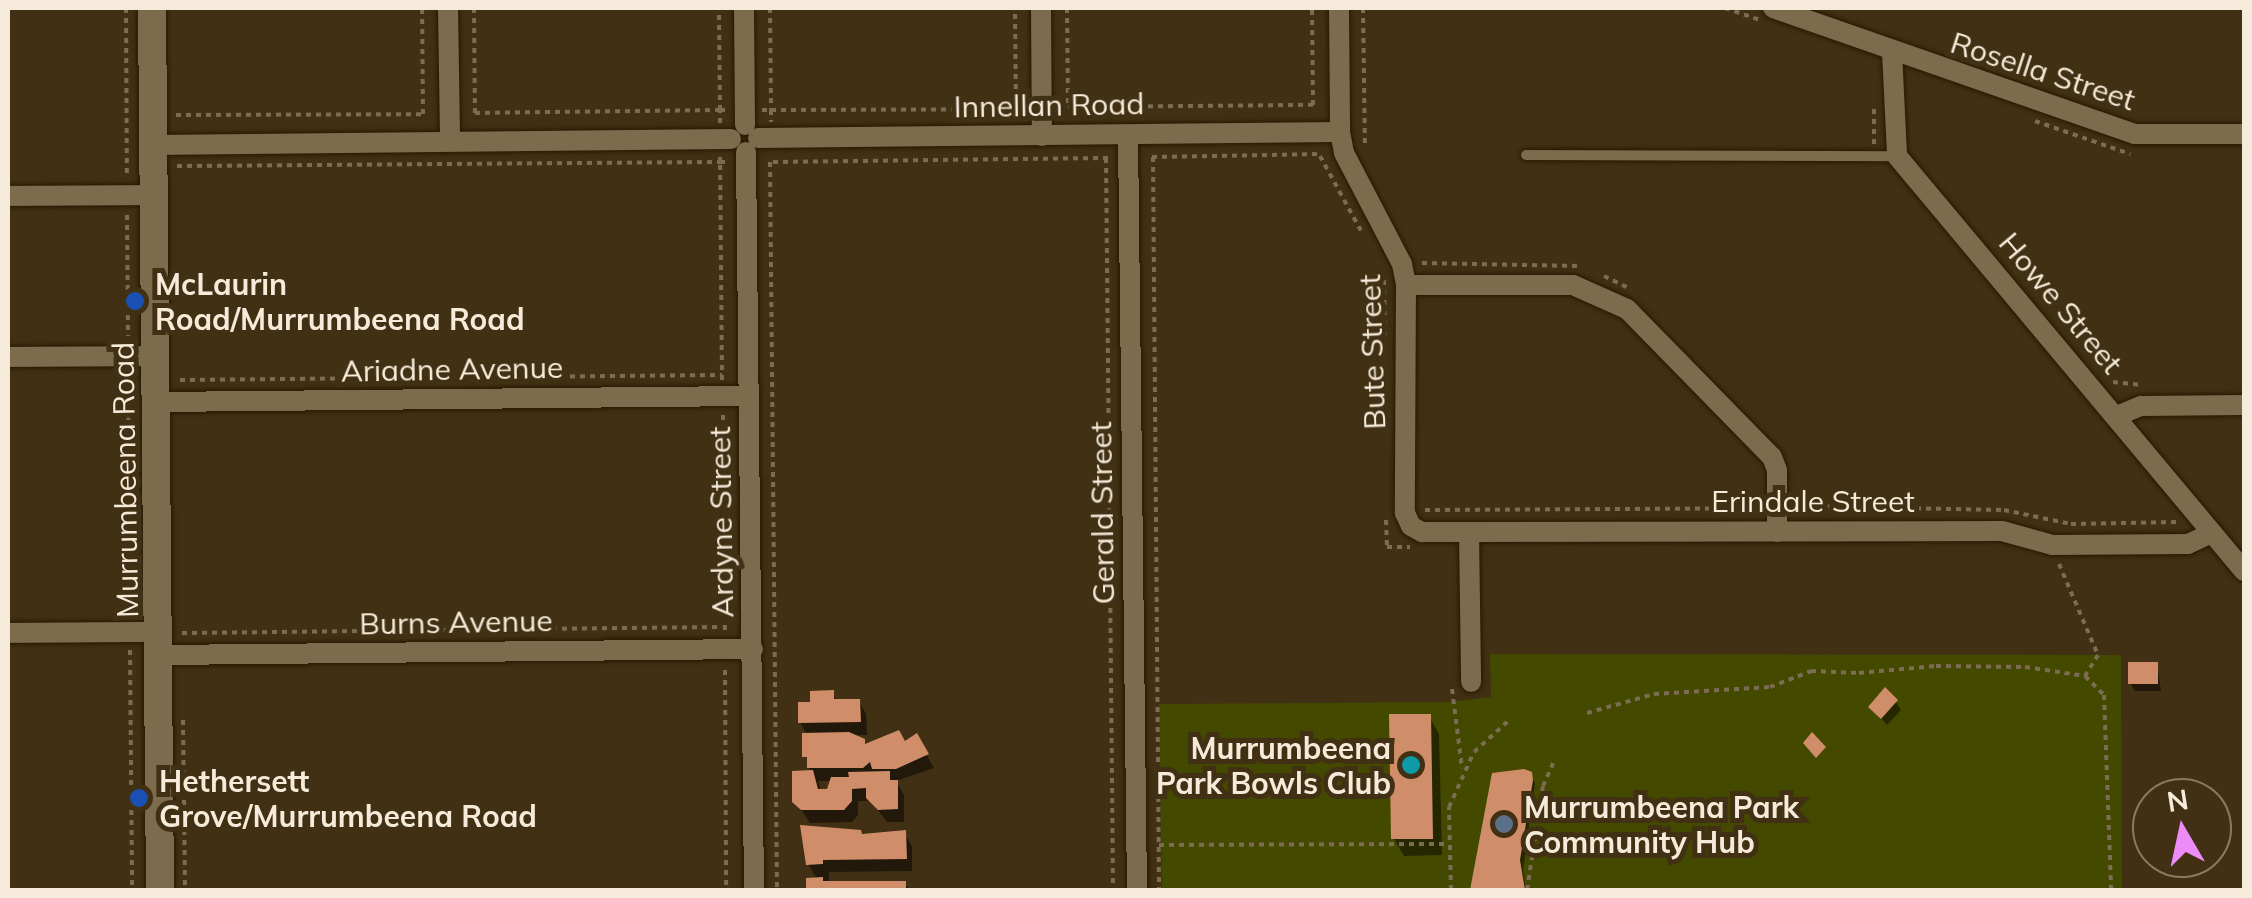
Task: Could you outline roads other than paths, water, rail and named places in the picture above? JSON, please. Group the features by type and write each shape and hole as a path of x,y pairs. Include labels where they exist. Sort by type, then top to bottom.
{"main road":[{"name":"Murrumbeena Road","path":"152,8 153,146 140,195 142,356 157,402 167,640 160,890"}],"street":[{"path":"448,8 450,140"},
{"name":"Ardyne Street","path":"744,8 754,890"},
{"path":"1040,8 1042,136"},
{"name":"Bute Street","path":"1340,8 1340,132 1344,153 1402,264 1406,285 1405,513 1418,518"},
{"name":"Rosella Street","path":"1768,14 2135,134 2244,134"},
{"path":"1887,156 1892,52"},
{"name":"Innellan Road","path":"153,146 1340,132"},
{"name":"Gerald Street","path":"1128,135 1136,890"},
{"name":"Howe Street","path":"1887,156 2117,416 2204,537 2244,570"},
{"path":"8,196 140,195"},
{"path":"1406,285 1572,284 1627,309 1772,457 1777,470 1778,532"},
{"path":"8,357 142,356"},
{"name":"Ariadne Avenue","path":"157,402 722,385 748,396"},
{"path":"2117,416 2142,406 2244,405"},
{"name":"Erindale Street","path":"1418,518 1422,532 2002,531 2052,546 2204,537"},
{"path":"1468,532 1471,682"},
{"name":"Burns Avenue","path":"8,633 130,633 167,640 753,648"}],"lane":[{"path":"1526,155 1887,156"}],"place":[{"name":"McLaurin Road/Murrumbeena Road","path":"135,301"},
{"name":"Murrumbeena Park Bowls Club","path":"1411,765"},
{"name":"Hethersett Grove/Murrumbeena Road","path":"139,798"},
{"name":"Murrumbeena Park Community Hub","path":"1504,824"}]}
